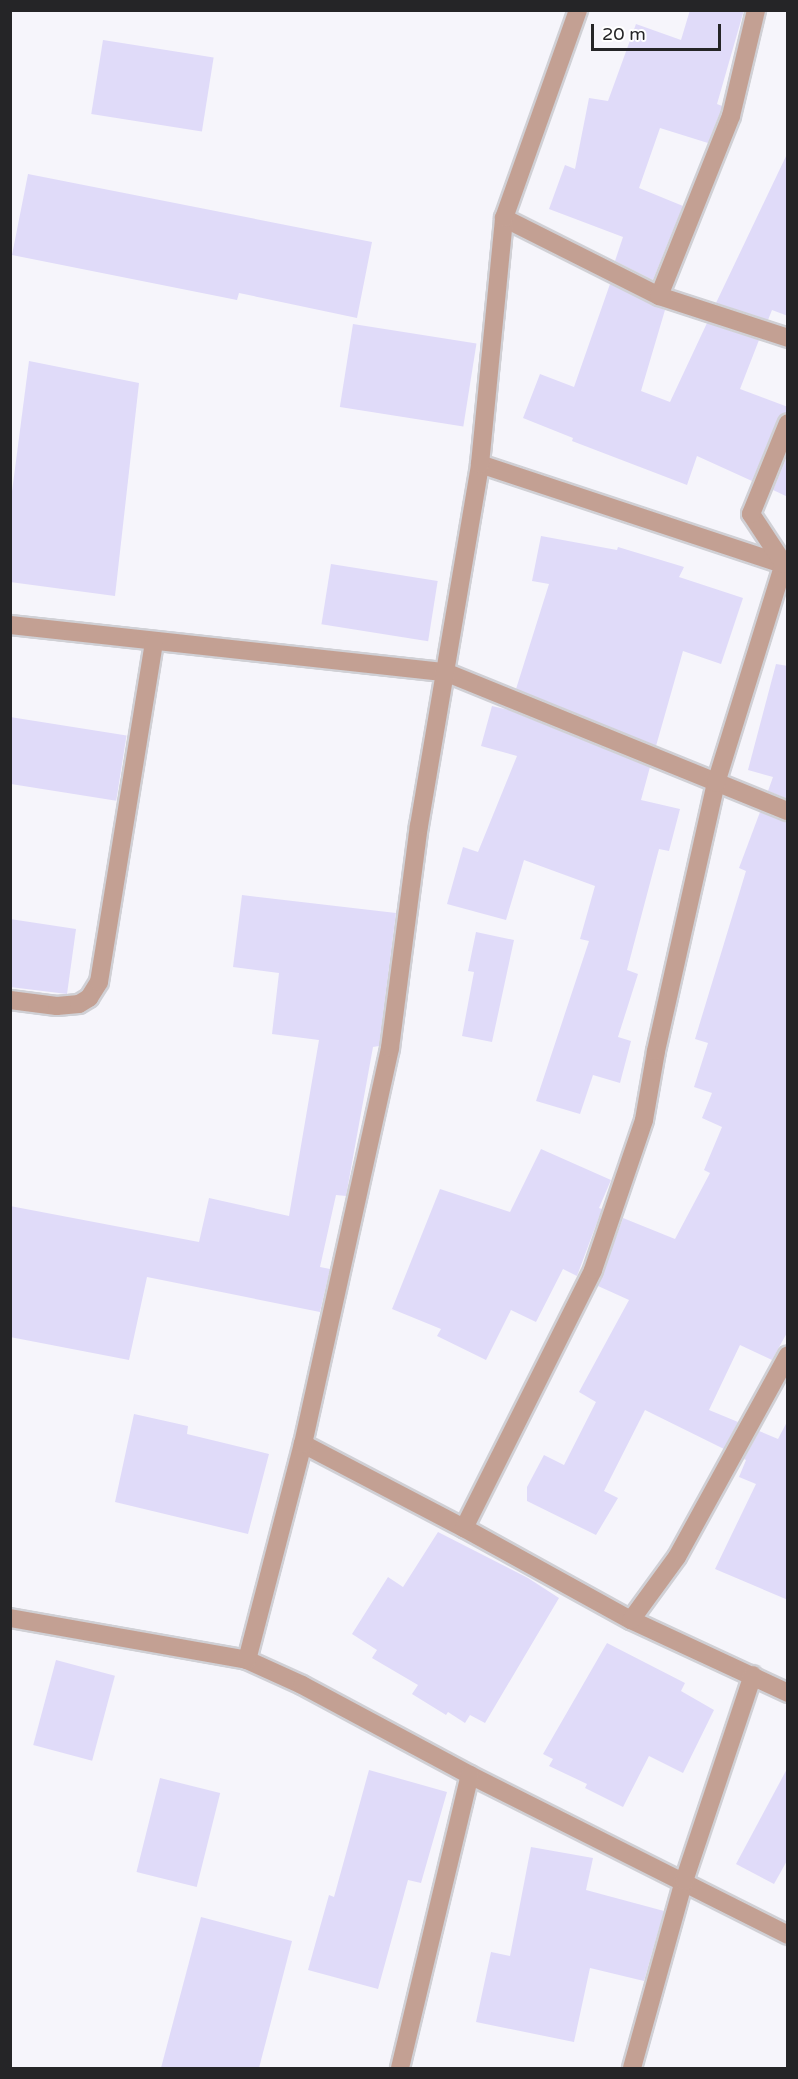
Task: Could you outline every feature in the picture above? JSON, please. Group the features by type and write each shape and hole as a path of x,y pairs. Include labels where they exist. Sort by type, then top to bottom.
{"street":[{"path":"247,1660 303,1444 390,1048 419,826 480,464 504,218 578,10"},
{"path":"659,296 731,116 756,10"},
{"path":"504,218 659,296 788,338"},
{"path":"786,565 751,514 788,423"},
{"path":"480,464 786,565"},
{"path":"464,1528 593,1270 644,1119 656,1051 716,783 786,565"},
{"path":"10,625 445,672 788,811"},
{"path":"10,1000 57,1006 80,1004 89,998 99,982 154,641"},
{"path":"631,1620 677,1557 788,1355"},
{"path":"303,1444 464,1528 631,1620 788,1693"},
{"path":"10,1618 247,1660 302,1685 470,1775 788,1935"},
{"path":"632,2068 684,1881 753,1675"},
{"path":"400,2068 470,1775"}],"building":[{"path":"690,10 744,10 717,104 722,106 708,143 660,128 639,188 683,206 653,280 615,261 623,237 549,209 565,165 575,169 589,98 608,101 636,24 681,40"},
{"path":"103,40 214,58 202,132 91,114"},
{"path":"788,152 788,316 772,310 768,320 716,303"},
{"path":"28,174 372,242 357,318 239,293 237,300 12,255"},
{"path":"610,284 665,310 641,391 670,402 707,323 759,340 740,389 788,407 788,412 778,419 752,481 697,456 687,485 572,441 573,438 523,418 540,374 574,387"},
{"path":"353,324 476,344 463,427 340,407"},
{"path":"29,361 139,383 115,596 10,582 10,507"},
{"path":"788,454 788,497 773,490"},
{"path":"541,536 617,550 618,547 684,567 679,577 743,598 721,664 683,651 656,746 516,689 549,584 532,581"},
{"path":"331,564 438,581 428,641 321,624"},
{"path":"776,664 788,666 788,799 768,791 773,777 748,770"},
{"path":"492,706 509,710 650,767 641,800 680,809 669,851 659,849 627,970 638,974 618,1037 631,1041 620,1083 593,1075 580,1114 536,1101 589,941 580,939 595,886 524,860 506,920 447,904 463,847 478,852 517,756 481,746"},
{"path":"10,717 127,735 116,801 10,784"},
{"path":"760,812 788,822 788,1331 772,1360 740,1345 709,1410 738,1422 724,1449 645,1410 604,1491 618,1498 596,1535 527,1501 527,1487 544,1455 564,1465 596,1402 579,1392 629,1300 598,1286 623,1218 675,1239 710,1173 704,1170 722,1127 702,1118 712,1093 694,1087 708,1043 695,1039 746,871 739,868"},
{"path":"242,895 396,913 379,1046 373,1047 346,1196 336,1195 320,1267 330,1269 320,1312 147,1277 129,1360 10,1337 10,1206 199,1242 209,1198 289,1216 319,1040 272,1034 279,973 233,967"},
{"path":"10,919 76,929 67,994 10,987"},
{"path":"476,932 514,940 492,1042 462,1036 474,972 468,971"},
{"path":"541,1149 611,1180 599,1208 602,1209 577,1276 563,1269 536,1322 511,1310 486,1360 437,1336 441,1329 392,1309 440,1189 510,1212"},
{"path":"134,1414 188,1426 187,1434 269,1454 248,1534 115,1502"},
{"path":"788,1420 788,1600 715,1569 756,1484 739,1477 746,1460 744,1459 759,1431 778,1439"},
{"path":"438,1532 528,1578 559,1598 485,1723 470,1715 465,1723 448,1712 446,1715 412,1694 418,1685 372,1658 377,1650 352,1634 388,1577 403,1587"},
{"path":"607,1643 685,1683 681,1691 714,1710 683,1773 649,1756 623,1807 585,1788 587,1784 549,1766 553,1759 543,1754"},
{"path":"56,1660 115,1676 92,1761 33,1745"},
{"path":"788,1767 788,1859 774,1884 736,1864"},
{"path":"369,1770 447,1792 421,1883 408,1880 378,1989 308,1970 329,1895 334,1897"},
{"path":"160,1778 220,1793 197,1887 137,1872"},
{"path":"531,1847 593,1858 586,1890 664,1911 644,1981 590,1968 574,2042 476,2022 491,1952 510,1956"},
{"path":"201,1917 292,1941 259,2068 161,2068"}]}
